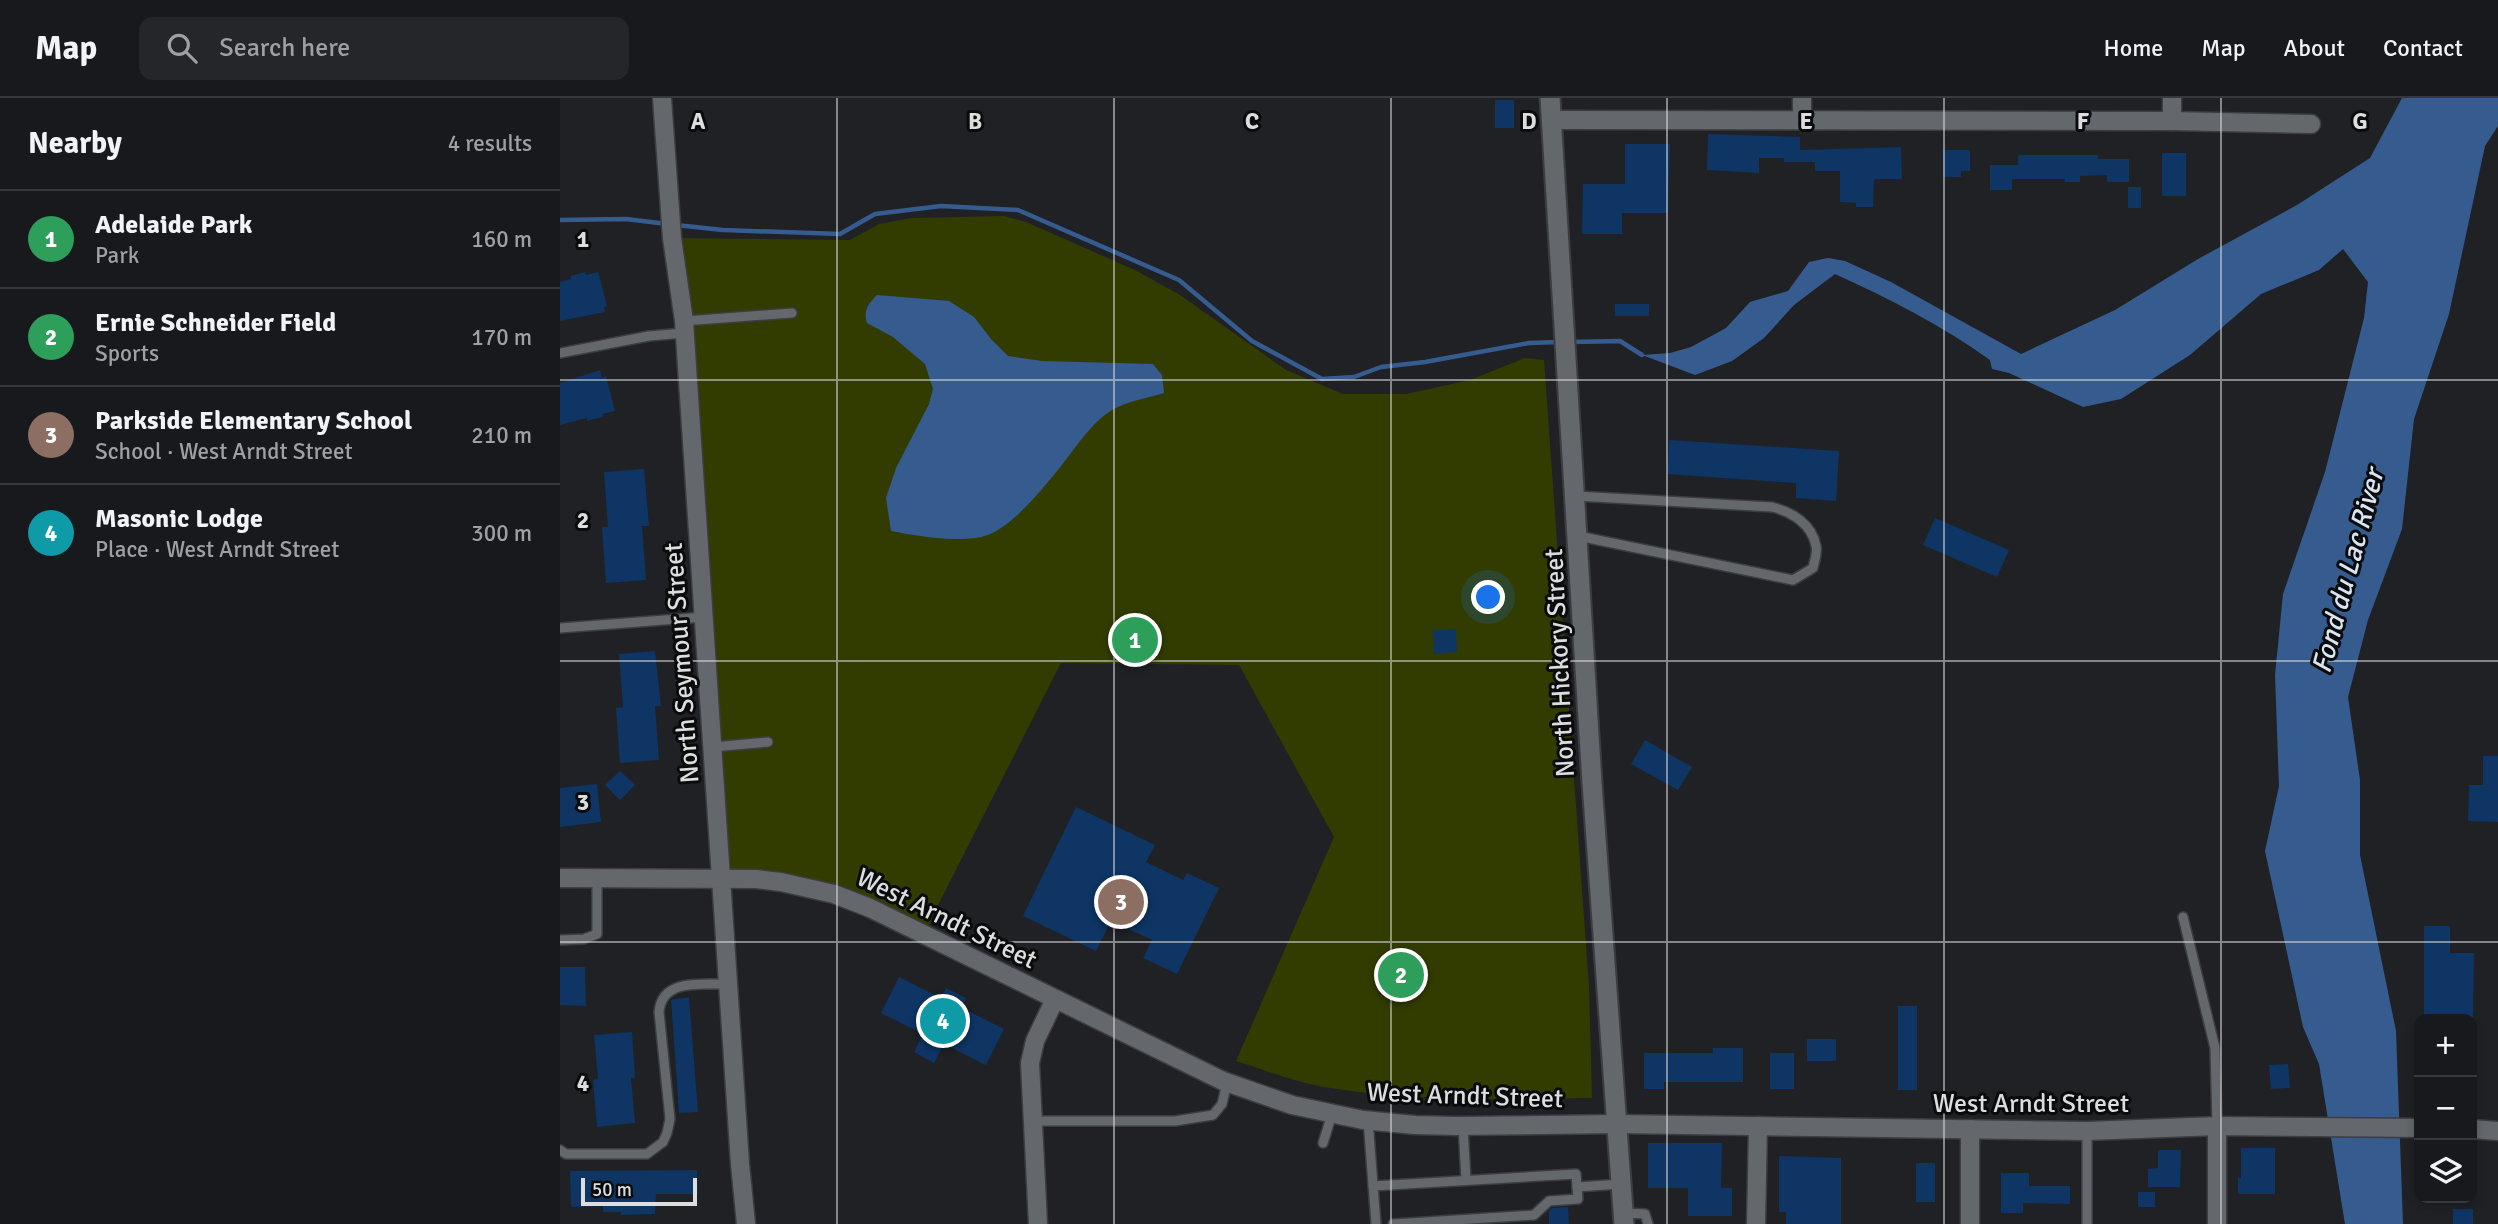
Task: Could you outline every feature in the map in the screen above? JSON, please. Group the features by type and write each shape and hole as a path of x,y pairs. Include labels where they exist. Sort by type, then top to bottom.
{"street":[{"name":"North Seymour Street","path":"662,98 670,217 684,327 746,1224"},
{"name":"North Hickory Street","path":"1550,98 1592,783 1624,1218"},
{"path":"1802,98 1802,120"},
{"path":"2172,98 2172,121"},
{"path":"1551,120 2172,121 2311,124"},
{"name":"West Arndt Street","path":"560,878 781,882 834,894 870,908 1227,1083 1292,1105 1368,1120 1462,1126 1618,1124 2087,1131 2217,1126 2414,1128"},
{"path":"1038,1224 1029,1071 1032,1051 1055,999"},
{"path":"1756,1224 1758,1126"},
{"path":"2217,1126 2217,1224"},
{"path":"1970,1129 1970,1224"},
{"path":"2477,1129 2498,1131"}],"lane":[{"path":"560,353 684,327 792,313"},
{"path":"1576,496 1773,507 1790,512 1802,521 1817,547 1813,568 1793,580 1578,536"},
{"path":"560,628 704,617"},
{"path":"713,747 768,742"},
{"path":"560,940 584,939 597,934 597,878"},
{"path":"2183,917 2215,1048 2217,1126"},
{"path":"560,1150 566,1154 647,1154 659,1146 667,1133 670,1118 659,1012 662,998 669,990 678,986 730,984"},
{"path":"1032,1121 1175,1121 1213,1115 1222,1104 1227,1083"},
{"path":"1323,1143 1332,1114"},
{"path":"1368,1120 1376,1224"},
{"path":"1462,1126 1466,1180"},
{"path":"2087,1131 2087,1224"},
{"path":"1373,1186 1576,1174 1578,1199 1549,1201 1534,1215 1393,1224"},
{"path":"1577,1187 1622,1184"},
{"path":"1624,1218 1645,1214 1648,1224"}],"green space":[{"path":"1004,216 1026,222 1135,270 1180,295 1286,370 1343,394 1406,394 1470,380 1525,358 1544,360 1589,987 1592,1098 1458,1098 1357,1092 1302,1082 1236,1061 1334,837 1239,665 1061,663 925,935 870,908 723,879 672,238 850,240 879,224 911,218"}],"water":[{"name":"Fond du Lac River","path":"2402,98 2498,98 2498,126 2485,146 2449,314 2414,419 2402,529 2368,620 2348,697 2360,780 2360,855 2396,1031 2403,1224 2345,1224 2319,1064 2303,1027 2265,851 2279,786 2275,675 2283,594 2325,472 2364,318 2368,282 2343,249 2319,270 2261,294 2190,355 2121,399 2083,407 2009,373 1992,369 1990,360 1953,335 1835,274 1794,305 1764,338 1732,361 1695,375 1642,355 1670,353 1691,347 1726,328 1750,302 1788,291 1809,262 1828,258 1845,261 1891,282 2021,354 2115,310 2198,259 2297,205 2370,158"},
{"path":"877,295 949,301 974,317 1008,356 1042,361 1153,364 1162,375 1164,393 1124,404 1105,414 1031,501 998,530 977,538 965,539 926,537 891,531 886,498 896,468 929,404 933,389 925,364 893,337 867,323 867,308"}],"building":[{"path":"1495,100 1514,100 1514,128 1495,128"},
{"path":"1708,134 1800,137 1800,150 1901,147 1902,179 1874,179 1873,207 1856,207 1856,203 1840,202 1840,171 1815,171 1815,162 1784,162 1784,158 1759,158 1759,173 1707,170"},
{"path":"1625,144 1670,144 1668,213 1622,213 1622,234 1582,234 1583,184 1625,184"},
{"path":"1943,150 1970,150 1970,171 1961,171 1961,177 1943,177"},
{"path":"2162,153 2186,153 2186,196 2162,196"},
{"path":"2018,155 2098,155 2098,159 2129,159 2129,182 2107,182 2107,175 2080,176 2080,182 2065,182 2065,179 2012,179 2012,190 1990,190 1990,165 2018,165"},
{"path":"2128,187 2141,187 2141,208 2128,208"},
{"path":"585,272 586,275 598,272 607,306 604,307 605,312 560,321 560,282"},
{"path":"1615,304 1649,304 1649,316 1615,316"},
{"path":"600,370 602,378 606,376 615,411 602,414 603,417 560,425 560,383"},
{"path":"1669,440 1839,451 1836,501 1796,498 1796,483 1667,474"},
{"path":"644,469 649,526 642,526 646,580 606,583 602,527 608,527 604,472"},
{"path":"1935,518 2009,550 1997,577 1923,545"},
{"path":"1456,629 1457,652 1434,654 1433,630"},
{"path":"655,651 661,706 655,706 659,760 620,763 616,708 623,707 619,654"},
{"path":"1645,740 1692,767 1678,790 1631,764"},
{"path":"2483,756 2498,756 2498,822 2468,821 2469,785 2483,785"},
{"path":"620,771 635,785 620,800 605,785"},
{"path":"597,784 601,822 560,827 560,788"},
{"path":"1076,807 1155,845 1146,862 1183,880 1187,873 1219,888 1177,974 1143,958 1152,940 1111,921 1096,951 1023,916"},
{"path":"2424,926 2450,926 2450,953 2474,953 2473,1014 2424,1014"},
{"path":"560,967 585,967 586,1006 560,1005"},
{"path":"899,977 941,998 946,988 966,998 962,1008 1004,1029 986,1065 944,1044 934,1063 914,1052 923,1034 881,1013"},
{"path":"689,997 698,1112 679,1113 671,1000"},
{"path":"1898,1006 1917,1006 1917,1090 1898,1090"},
{"path":"632,1032 635,1078 631,1078 635,1123 597,1127 593,1080 598,1079 594,1035"},
{"path":"1807,1039 1836,1039 1836,1061 1807,1061"},
{"path":"1713,1048 1743,1048 1743,1082 1664,1082 1664,1089 1644,1089 1644,1053 1713,1053"},
{"path":"1770,1053 1794,1053 1794,1089 1770,1089"},
{"path":"2288,1064 2290,1088 2271,1089 2269,1065"},
{"path":"1648,1143 1722,1143 1721,1188 1732,1188 1732,1216 1688,1216 1688,1188 1648,1188"},
{"path":"2241,1148 2275,1148 2275,1194 2238,1194"},
{"path":"2158,1150 2181,1150 2180,1187 2148,1187 2148,1169 2158,1168"},
{"path":"1779,1156 1841,1158 1841,1224 1786,1224 1786,1212 1779,1212"},
{"path":"1916,1163 1935,1163 1935,1202 1916,1202"},
{"path":"697,1170 698,1194 656,1194 655,1214 621,1215 621,1212 603,1212 603,1206 571,1207 570,1171"},
{"path":"2001,1173 2029,1173 2029,1186 2070,1186 2070,1204 2023,1203 2023,1213 2001,1213"},
{"path":"2138,1192 2155,1192 2155,1207 2138,1207"},
{"path":"1568,1207 1569,1224 1549,1224 1549,1211 1552,1208"},
{"path":"2453,1209 2473,1209 2473,1224 2453,1224"}],"waterway":[{"path":"676,225 723,230 840,234 875,214 941,206 1018,210 1179,280 1252,341 1322,379 1354,377 1381,367 1425,362 1529,343 1559,342"},
{"path":"560,220 626,219 667,224"},
{"path":"1571,342 1620,341 1642,355"}],"place":[{"name":"Adelaide Park","path":"1135,640"},
{"name":"Parkside Elementary School","path":"1121,902"},
{"name":"Ernie Schneider Field","path":"1401,975"},
{"name":"Masonic Lodge","path":"943,1021"}]}
